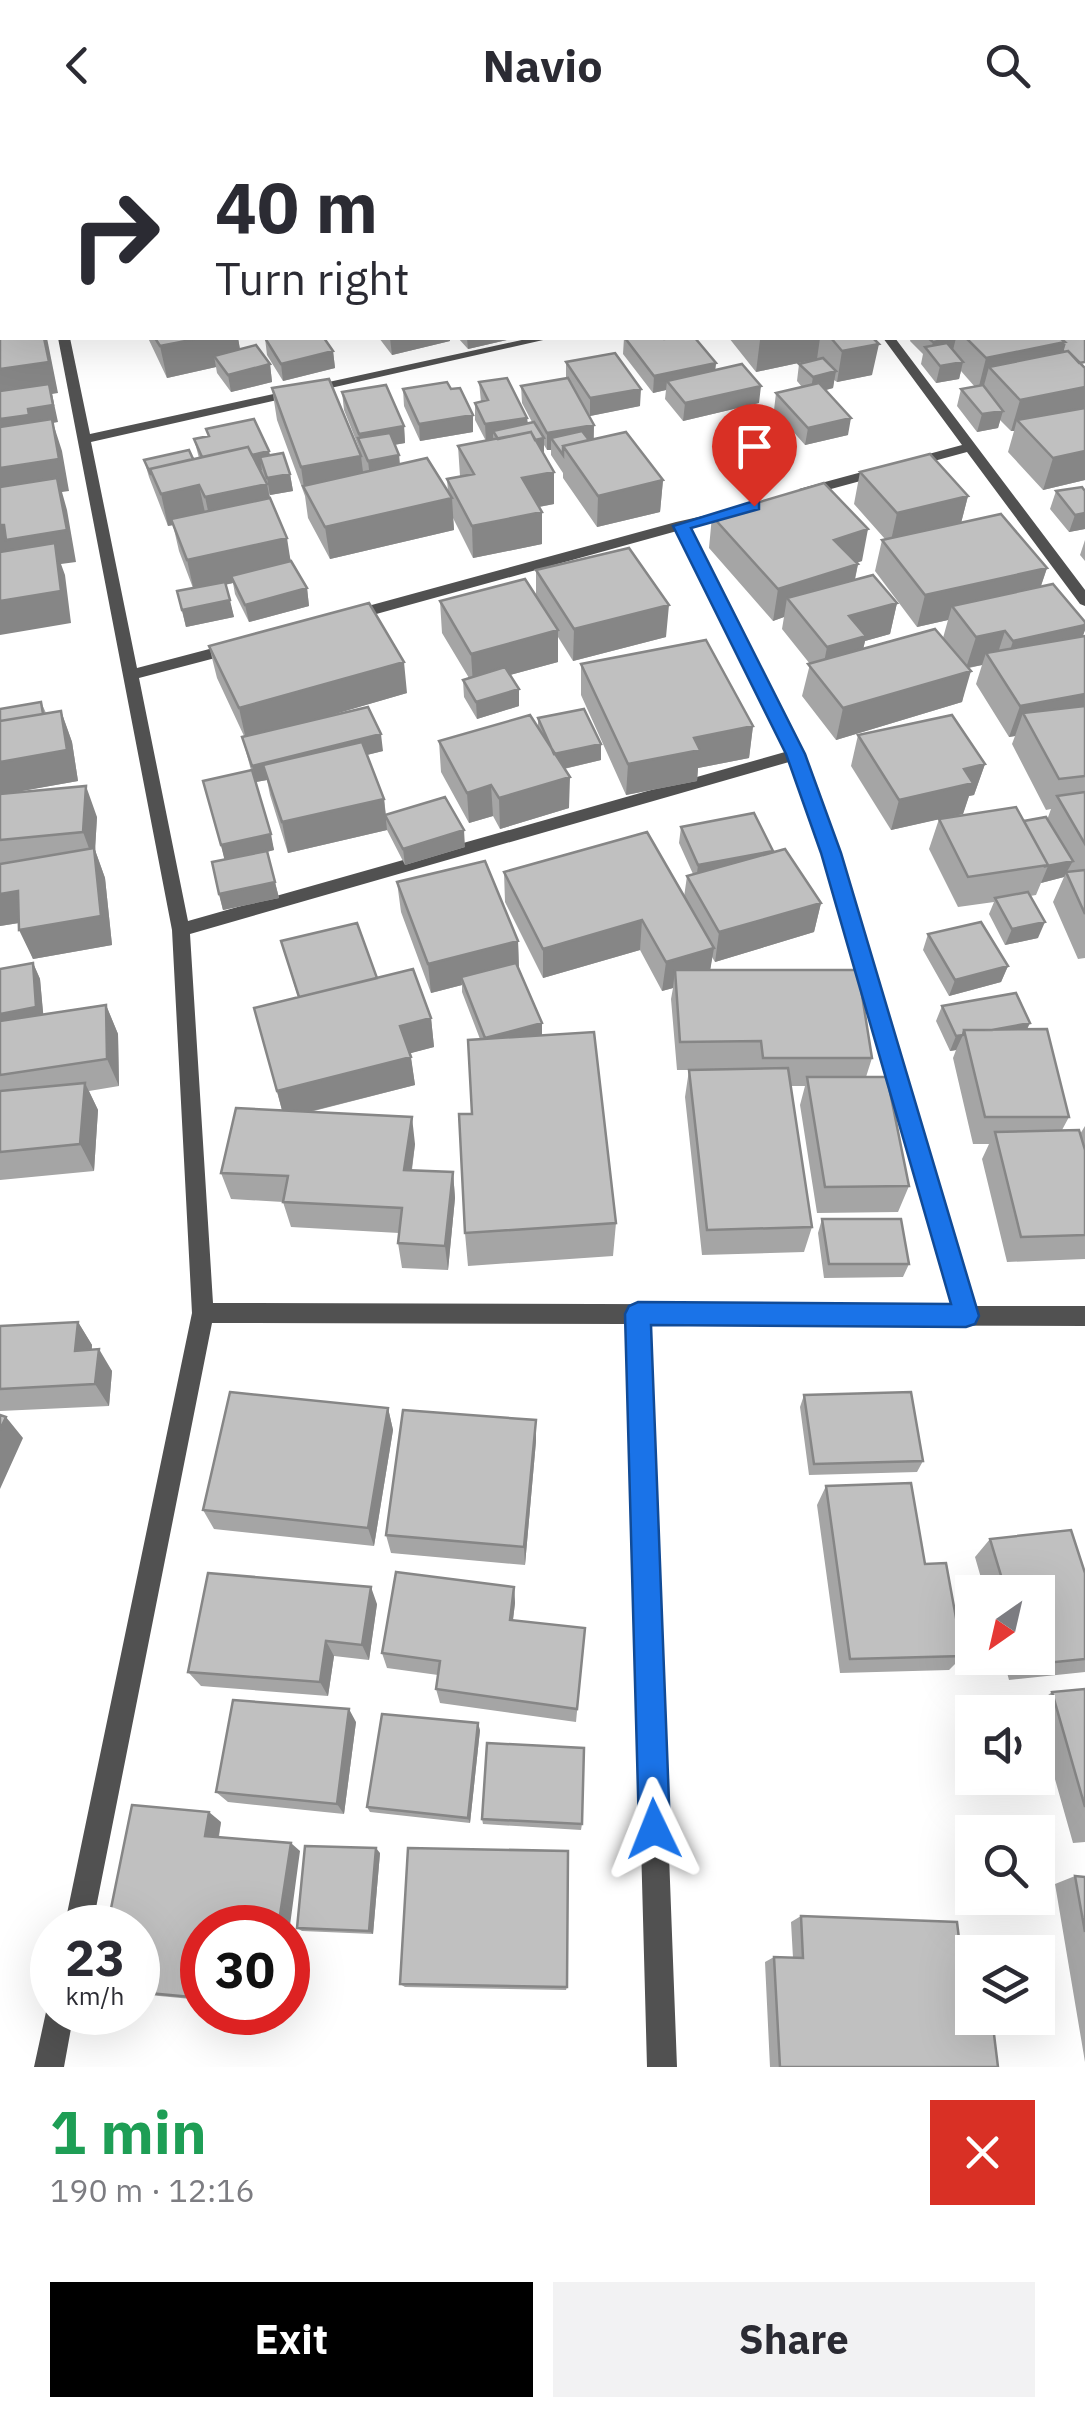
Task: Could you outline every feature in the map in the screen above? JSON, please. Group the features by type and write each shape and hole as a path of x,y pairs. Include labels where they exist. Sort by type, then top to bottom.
{"street":[{"path":"64,340 181,930 202,1312 83,1905"},
{"path":"84,439 537,340"},
{"path":"890,340 1085,601"},
{"path":"778,499 970,447"},
{"path":"340,618 758,504"},
{"path":"682,526 795,754 831,853 966,1316"},
{"path":"132,675 245,644"},
{"path":"181,930 795,754"},
{"path":"202,1312 1085,1316"},
{"path":"638,1314 662,2067"},
{"path":"49,2067 55,2035"}],"building":[{"path":"0,340 44,340 49,362 0,369"},
{"path":"156,340 191,340 160,346"},
{"path":"266,340 325,340 333,351 281,364"},
{"path":"627,340 697,340 716,363 654,376"},
{"path":"833,340 875,340 879,344 842,351"},
{"path":"968,340 1065,342 986,358"},
{"path":"1062,340 1085,340 1085,362 1079,363 1068,351 1062,352"},
{"path":"947,343 963,362 940,366 925,347"},
{"path":"256,345 270,364 228,375 214,356"},
{"path":"1068,351 1085,368 1085,387 1020,400 989,367"},
{"path":"615,353 641,389 590,398 566,362"},
{"path":"823,358 836,371 813,377 799,364"},
{"path":"742,364 761,386 685,403 667,381"},
{"path":"507,378 527,418 485,424 475,403 488,400 479,382"},
{"path":"568,378 594,425 547,433 521,386"},
{"path":"329,379 361,456 301,467 272,388"},
{"path":"447,382 451,389 460,388 473,415 419,424 403,389"},
{"path":"819,383 851,418 808,428 776,393"},
{"path":"49,384 53,405 28,409 29,415 0,419 0,391"},
{"path":"386,385 404,426 359,434 342,392"},
{"path":"983,385 1003,411 982,414 961,389"},
{"path":"1085,408 1085,451 1053,458 1017,420"},
{"path":"52,419 59,459 0,468 0,427"},
{"path":"254,419 269,451 252,455 248,447 202,457 194,439 209,436 206,429"},
{"path":"534,422 544,438 535,440 531,432 498,439 493,431"},
{"path":"582,431 589,440 563,446 563,455 551,438"},
{"path":"531,432 554,472 522,478 542,512 472,526 447,479 474,474 458,446"},
{"path":"626,432 663,480 598,496 563,446"},
{"path":"390,433 399,455 368,461 358,438"},
{"path":"248,447 267,484 205,497 199,485 161,494 150,469"},
{"path":"189,450 193,459 150,469 151,475 144,460"},
{"path":"283,453 290,474 267,478 260,457"},
{"path":"930,454 968,496 897,513 860,472"},
{"path":"427,458 452,498 325,527 303,486"},
{"path":"57,478 67,530 6,540 4,525 0,525 0,487"},
{"path":"824,483 868,529 834,540 858,564 778,589 712,516"},
{"path":"1082,487 1085,513 1075,515 1056,491"},
{"path":"270,498 287,538 187,560 171,519"},
{"path":"1001,514 1047,568 925,595 882,540"},
{"path":"55,543 61,591 0,601 0,552"},
{"path":"629,548 669,605 574,629 536,570"},
{"path":"291,561 307,588 245,605 231,576"},
{"path":"873,575 897,603 849,616 866,636 827,647 787,598"},
{"path":"525,579 558,630 471,654 440,601"},
{"path":"225,582 230,600 182,610 177,591"},
{"path":"1053,584 1085,625 1013,641 1005,631 976,637 952,606"},
{"path":"369,603 404,662 239,708 209,646"},
{"path":"935,629 971,671 843,708 808,664"},
{"path":"1085,636 1085,694 1020,706 986,653"},
{"path":"706,640 753,726 694,738 700,750 628,764 581,664"},
{"path":"505,667 519,689 476,702 463,680"},
{"path":"41,702 43,714 0,721 0,709"},
{"path":"1085,706 1085,776 1059,779 1023,713"},
{"path":"368,707 381,734 252,766 242,737"},
{"path":"584,709 601,744 554,754 538,718"},
{"path":"61,711 67,750 0,762 0,721"},
{"path":"530,715 570,777 499,798 491,785 467,793 439,741"},
{"path":"952,715 985,764 964,769 973,783 899,800 858,735"},
{"path":"362,742 384,799 282,822 263,765"},
{"path":"252,770 271,834 221,845 203,781"},
{"path":"86,786 83,832 0,840 0,794"},
{"path":"1085,792 1085,844 1057,796"},
{"path":"445,797 464,830 403,849 385,815"},
{"path":"1016,807 1048,865 968,877 939,819"},
{"path":"754,813 773,851 698,865 681,827"},
{"path":"1046,817 1073,861 1047,866 1024,821"},
{"path":"647,832 714,948 666,962 642,920 543,949 504,872"},
{"path":"94,848 101,916 19,930 18,891 0,894 0,864"},
{"path":"785,849 821,903 719,932 687,876"},
{"path":"267,851 275,882 219,894 212,862"},
{"path":"485,861 518,941 428,964 397,882"},
{"path":"1085,870 1085,914 1066,872"},
{"path":"1028,892 1045,922 1012,929 995,898"},
{"path":"981,922 1008,966 955,980 928,934"},
{"path":"357,923 377,978 299,997 281,941"},
{"path":"33,963 36,1007 0,1014 0,969"},
{"path":"516,963 542,1023 485,1038 461,977"},
{"path":"413,969 431,1018 400,1026 411,1057 277,1091 254,1008"},
{"path":"675,970 858,970 872,1058 763,1058 761,1041 680,1042"},
{"path":"1016,993 1030,1023 964,1030 963,1035 956,1036 942,1006"},
{"path":"106,1005 107,1059 0,1075 0,1021"},
{"path":"1047,1029 1069,1117 985,1117 964,1030"},
{"path":"594,1032 616,1223 465,1233 459,1114 472,1114 468,1040"},
{"path":"788,1068 812,1227 707,1230 689,1070"},
{"path":"807,1077 887,1077 909,1186 825,1187"},
{"path":"85,1083 80,1144 0,1152 0,1091"},
{"path":"236,1108 412,1117 404,1170 453,1172 445,1246 398,1243 402,1208 283,1202 288,1176 221,1173"},
{"path":"1079,1130 1085,1150 1085,1235 1021,1237 995,1132"},
{"path":"822,1219 901,1219 909,1264 829,1264"},
{"path":"78,1322 75,1351 99,1349 95,1384 0,1389 0,1326"},
{"path":"230,1392 388,1408 368,1528 203,1510"},
{"path":"911,1392 923,1461 814,1464 804,1395"},
{"path":"403,1410 536,1420 524,1547 386,1535"},
{"path":"911,1483 925,1564 946,1563 955,1612 955,1656 850,1659 826,1486"},
{"path":"1071,1530 1085,1573 1085,1659 1055,1662 1055,1575 1001,1575 990,1539"},
{"path":"396,1572 514,1587 510,1620 585,1628 577,1709 436,1689 440,1661 382,1653"},
{"path":"208,1573 371,1587 362,1645 326,1641 320,1682 188,1672"},
{"path":"1085,1689 1085,1807 1055,1695 1052,1692"},
{"path":"233,1700 349,1709 337,1804 216,1792"},
{"path":"382,1714 478,1723 468,1818 367,1807"},
{"path":"487,1743 584,1748 582,1824 482,1819"},
{"path":"132,1805 209,1812 205,1836 291,1843 282,1905 180,1905 180,1996 160,1994 160,1905 112,1905"},
{"path":"305,1846 376,1848 369,1931 310,1929 310,1905 299,1905"},
{"path":"408,1848 568,1851 567,1987 400,1984"},
{"path":"1075,1876 1085,1877 1085,1932"},
{"path":"801,1916 957,1922 955,2035 994,2035 998,2067 780,2067 774,1957 803,1958"}],"route":[{"path":"654,1829 638,1314 966,1316 831,853 795,754 682,526 754,506"}]}
